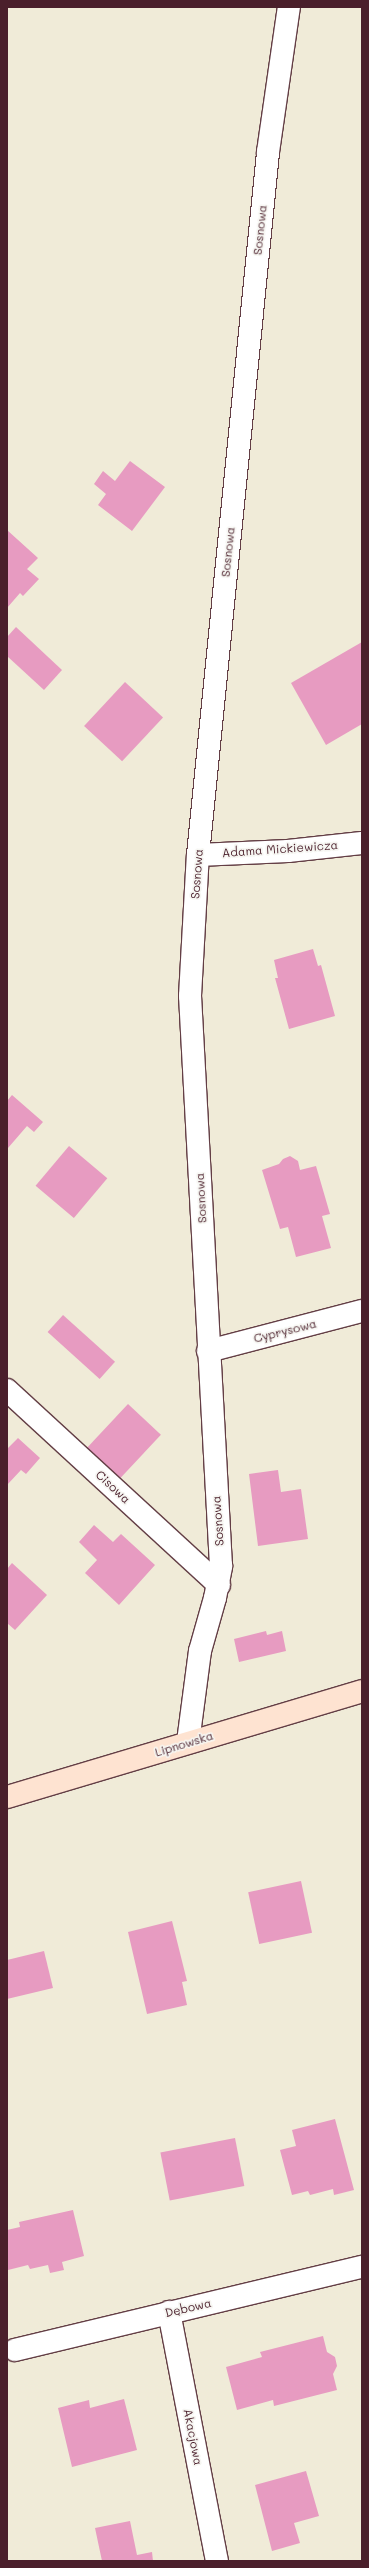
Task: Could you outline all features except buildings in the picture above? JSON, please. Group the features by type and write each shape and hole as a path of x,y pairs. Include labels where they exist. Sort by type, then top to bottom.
{"main road":[{"name":"Lipnowska","path":"7,1797 362,1691"}],"street":[{"name":"Sosnowa","path":"188,1742 200,1651 219,1585 221,1566 208,1351 190,996 198,855 268,152 290,7"},
{"name":"Adama Mickiewicza","path":"198,855 288,851 362,843"},
{"name":"Cyprysowa","path":"208,1351 362,1311"},
{"name":"Cisowa","path":"7,1390 219,1585"},
{"name":"Dębowa","path":"15,2350 362,2267"},
{"name":"Akacjowa","path":"169,2312 217,2561"}]}
